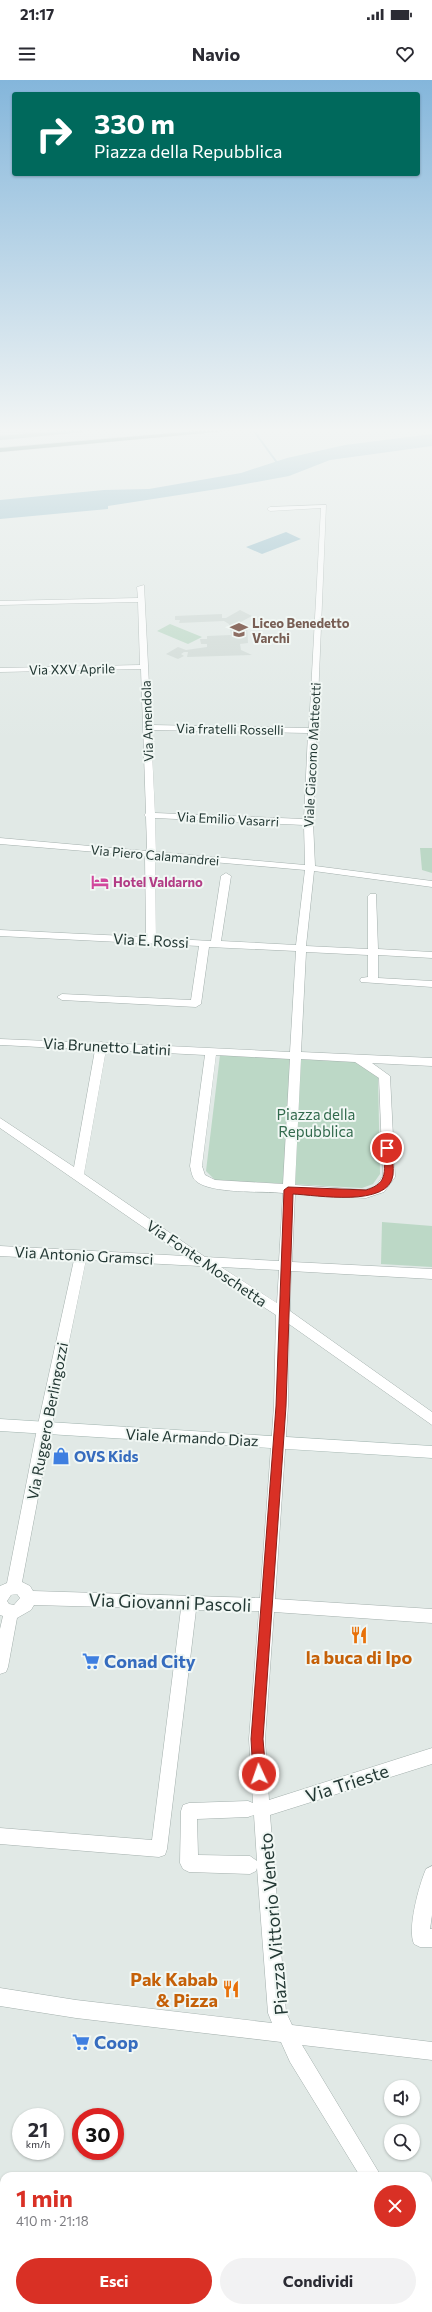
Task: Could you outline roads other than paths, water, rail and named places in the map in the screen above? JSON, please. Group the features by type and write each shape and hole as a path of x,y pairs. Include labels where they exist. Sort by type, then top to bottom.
{"street":[{"name":"Viale Giacomo Matteotti","path":"296,1056 301,948 310,868 308,822 312,731 325,532"},
{"name":"Via Amendola","path":"141,587 149,815 152,847 150,855 151,939"},
{"path":"0,603 142,600"},
{"name":"Via XXV Aprile","path":"0,670 145,667"},
{"name":"Via fratelli Rosselli","path":"147,728 312,731"},
{"name":"Via Emilio Vasarri","path":"149,815 308,822"},
{"name":"Via Piero Calamandrei","path":"0,842 310,868 432,884"},
{"path":"62,997 196,1004 226,876"},
{"path":"373,896 374,952 369,980 432,984"},
{"name":"Via E. Rossi","path":"0,933 211,942 432,955"},
{"name":"Via Brunetto Latini","path":"1,1042 102,1045 432,1062"},
{"path":"78,1175 102,1045"},
{"path":"211,1051 196,1166 200,1178 212,1184 366,1194 380,1189 389,1176 384,1076 357,1058"},
{"path":"289,1189 296,1056"},
{"name":"Via Fonte Moschetta","path":"0,1122 201,1261 283,1313 432,1419"},
{"name":"Piazza Vittorio Veneto","path":"289,1189 283,1313 281,1406 257,1739 255,1810 277,2012 286,2034 432,2051"},
{"name":"Via Antonio Gramsci","path":"0,1251 432,1274"},
{"name":"Via Ruggero Berlingozzi","path":"14,1587 44,1429 81,1256"},
{"name":"Viale Armando Diaz","path":"0,1425 44,1429 432,1452"},
{"path":"14,1587 25,1591 28,1598 23,1608 12,1612 4,1610 0,1598 6,1590 14,1587"},
{"name":"Via Giovanni Pascoli","path":"28,1598 267,1605 432,1616"},
{"path":"0,1836 158,1849 189,1603"},
{"path":"0,1667 12,1612"},
{"name":"Via Trieste","path":"250,1865 189,1863 189,1812 255,1810 432,1756"},
{"path":"426,1938 425,1903 432,1875"},
{"path":"0,1997 76,2009 286,2034 366,2172"}],"water":[{"path":"286,532 301,539 262,554 246,547"}],"place":[{"name":"Liceo Benedetto Varchi","path":"239,630"},
{"name":"Hotel Valdarno","path":"100,882"},
{"name":"OVS Kids","path":"61,1456"},
{"name":"la buca di Ipo","path":"359,1635"},
{"name":"Conad City","path":"91,1661"},
{"name":"Pak Kabab & Pizza","path":"231,1989"},
{"name":"Coop","path":"81,2042"}],"park label":[{"name":"Piazza della Repubblica","path":"316,1122"}]}
